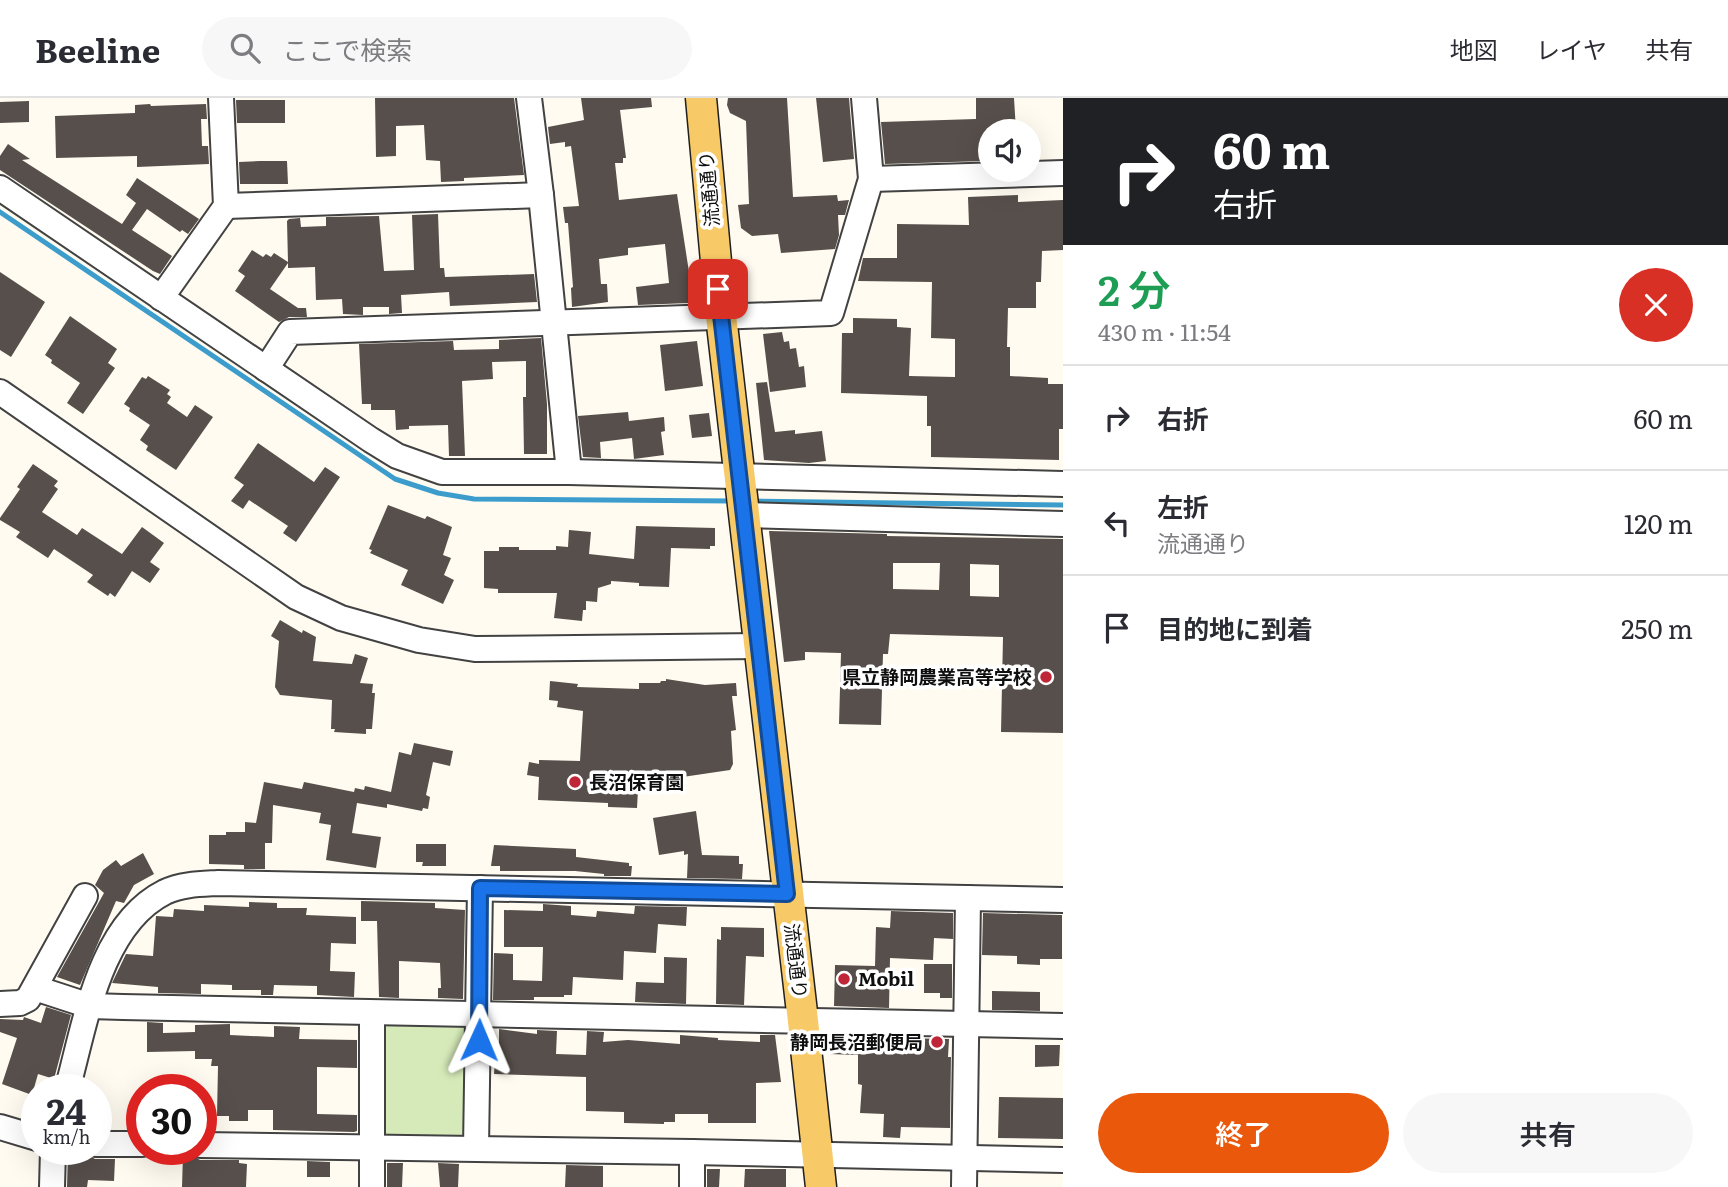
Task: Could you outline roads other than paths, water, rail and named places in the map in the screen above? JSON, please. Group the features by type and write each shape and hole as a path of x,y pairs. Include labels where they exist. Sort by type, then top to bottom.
{"main road":[{"name":"流通通り","path":"701,98 721,316 821,1187"}],"street":[{"path":"161,298 226,206 221,98"},
{"path":"529,98 569,472"},
{"path":"265,369 290,332 831,313 871,179 864,98"},
{"path":"871,179 1063,173"},
{"path":"0,188 397,456 442,472 569,472 741,493 1063,524"},
{"path":"226,206 541,195"},
{"path":"0,392 296,597 341,618 419,640 475,649 758,646"},
{"path":"741,493 1063,484"},
{"path":"71,1074 107,957 122,932 145,906 166,892 189,885 232,883 1063,900"},
{"path":"476,1148 480,888"},
{"path":"0,1004 20,1003 27,999 85,896"},
{"path":"964,1187 968,898"},
{"path":"35,988 90,1006 1063,1026"},
{"path":"372,1013 372,1187"},
{"path":"0,1127 21,1133"},
{"path":"217,1145 1063,1160"},
{"path":"692,1152 692,1187"},
{"path":"52,1187 53,1165"}],"waterway":[{"path":"0,212 395,479 438,493 474,499 731,501"},
{"path":"752,501 1063,505"}],"place":[{"name":"県立静岡農業高等学校","path":"1046,677"},
{"name":"長沼保育園","path":"575,782"},
{"name":"Mobil","path":"844,979"},
{"name":"静岡長沼郵便局","path":"937,1042"}]}
